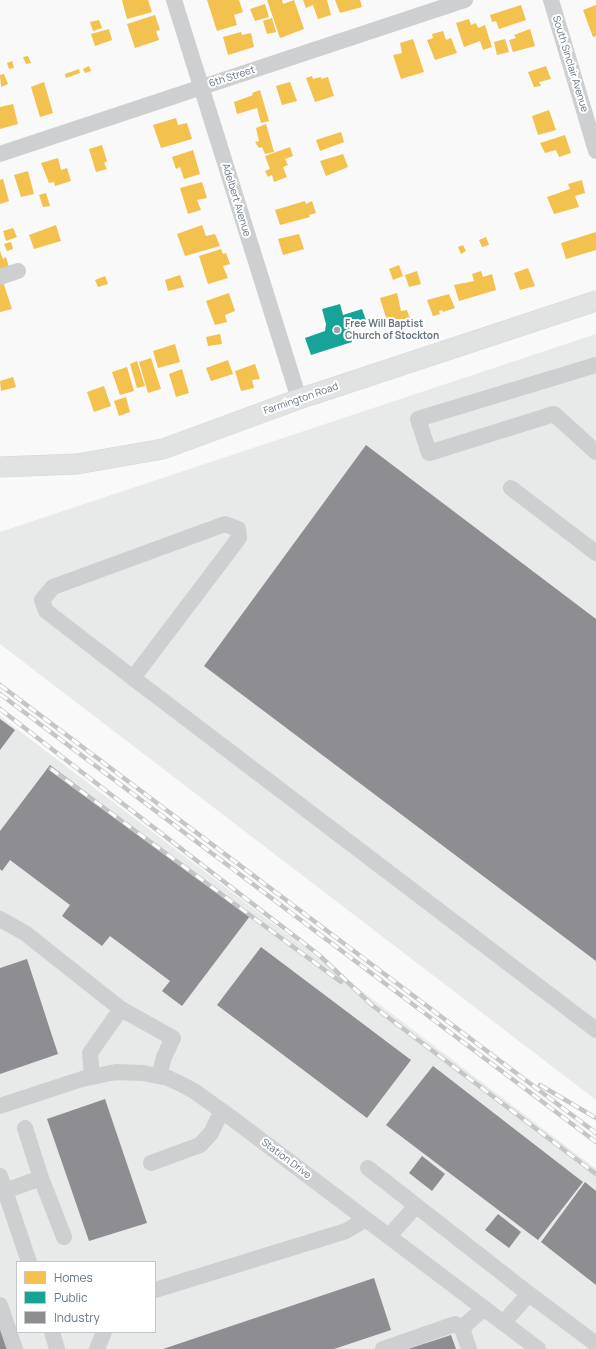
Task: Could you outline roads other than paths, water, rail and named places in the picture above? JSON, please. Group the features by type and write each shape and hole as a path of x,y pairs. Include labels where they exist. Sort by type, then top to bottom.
{"main road":[{"name":"Farmington Road","path":"0,467 77,464 163,449 299,400 596,301"}],"street":[{"name":"Adelbert Avenue","path":"174,0 299,400"},
{"name":"6th Street","path":"0,154 465,0"},
{"name":"South Sinclair Avenue","path":"551,0 596,151"},
{"path":"0,277 18,271"},
{"path":"596,365 418,419 429,453 554,414 596,452"},
{"path":"511,488 596,553"},
{"path":"133,678 239,538 238,529 225,524 53,587 42,600 46,611 133,678 596,1030"},
{"path":"0,918 25,933 121,1009 173,1038 164,1057 159,1076"},
{"path":"92,1077 90,1054 121,1009"},
{"name":"Station Drive","path":"0,1106 92,1077 110,1073 143,1073 159,1076 181,1084 194,1091 222,1111 538,1349"},
{"path":"151,1162 200,1145 211,1133 222,1111"},
{"path":"25,1128 41,1178 64,1237"},
{"path":"368,1168 529,1294 596,1344"},
{"path":"28,1261 6,1213 2,1184 41,1178"},
{"path":"389,1236 416,1206"},
{"path":"156,1290 346,1231 366,1219"},
{"path":"503,1322 529,1294"},
{"path":"0,1305 15,1349"},
{"path":"462,1328 484,1308"},
{"path":"383,1349 455,1324 462,1328 469,1349"},
{"path":"52,1333 57,1349"},
{"path":"96,1349 104,1333"}],"railway":[{"path":"0,685 596,1133"},
{"path":"0,694 596,1142"},
{"path":"0,709 319,955 373,1006 596,1174"},
{"path":"51,769 341,982"},
{"path":"540,1085 596,1118"}],"place":[{"name":"Free Will Baptist Church of Stockton","path":"337,330"}]}
